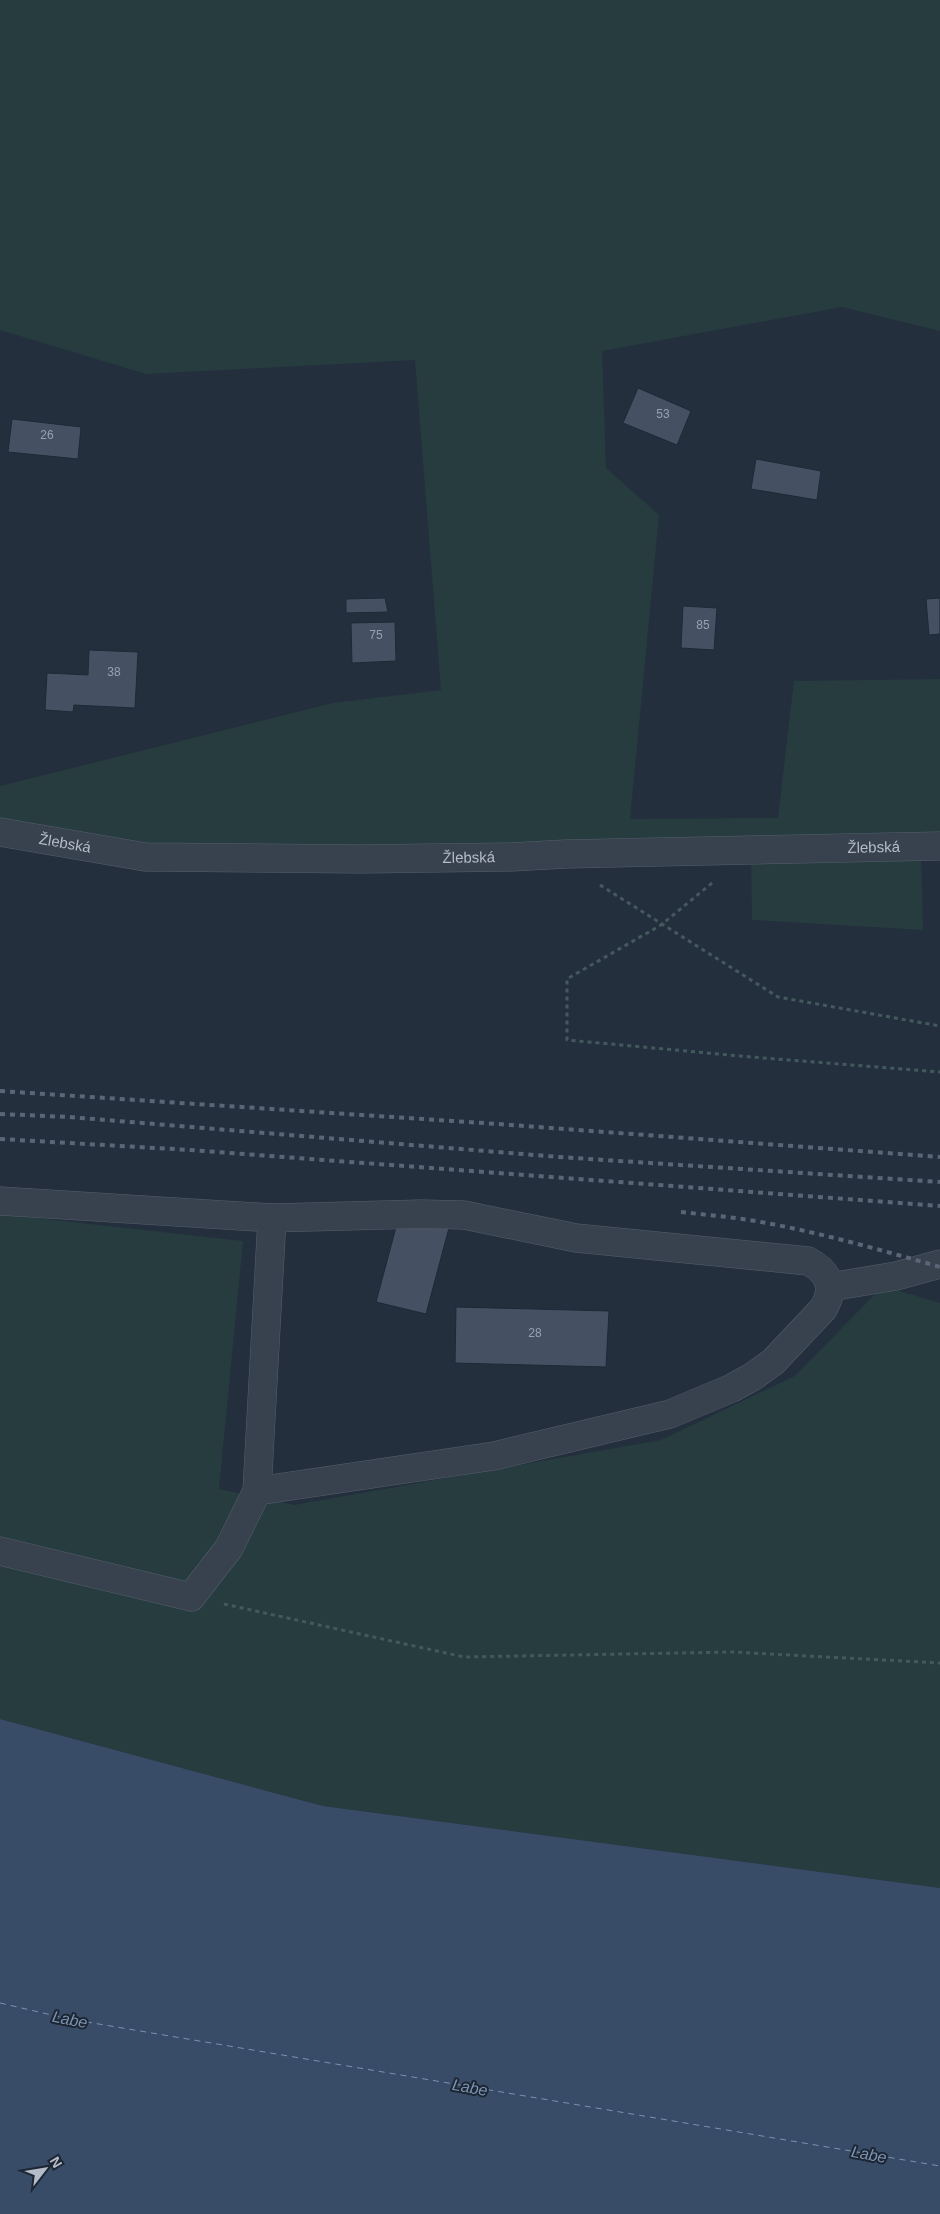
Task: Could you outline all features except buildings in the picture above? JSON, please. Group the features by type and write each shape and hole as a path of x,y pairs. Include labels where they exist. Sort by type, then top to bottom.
{"street":[{"name":"Žlebská","path":"0,832 145,857 502,858 566,854 940,846"},
{"path":"0,1201 272,1218 421,1214 464,1215 576,1238 808,1261 819,1267 830,1287 829,1300 823,1309 773,1362 732,1388 670,1414 494,1456 257,1491"},
{"path":"0,1551 191,1597 229,1548 257,1491 272,1218"},
{"path":"830,1287 896,1276 940,1264"}],"path":[{"path":"751,851 661,925 567,979 567,1040 940,1072"},
{"path":"566,854 569,866 778,997 940,1026"},
{"path":"191,1597 464,1657 732,1652 940,1663"}],"green space":[{"path":"0,0 940,0 940,331 842,307 602,351 606,468 659,515 630,819 778,818 794,681 940,679 940,846 921,848 923,930 752,920 751,852 256,859 0,832 0,786 333,703 441,690 415,360 146,374 0,330"},
{"path":"0,1214 243,1241 219,1489 294,1505 661,1440 795,1376 883,1286 940,1303 940,1888 323,1806 0,1719"}],"water":[{"name":"Labe","path":"0,1719 323,1806 940,1888 940,2214 0,2214"}],"ferry route":[{"path":"0,2003 69,2019 940,2166"}],"railway":[{"path":"0,1091 498,1124 940,1157"},
{"path":"0,1114 69,1117 559,1157 940,1182"},
{"path":"0,1139 190,1150 940,1206"},
{"path":"681,1212 784,1226 851,1242 940,1267"}]}
